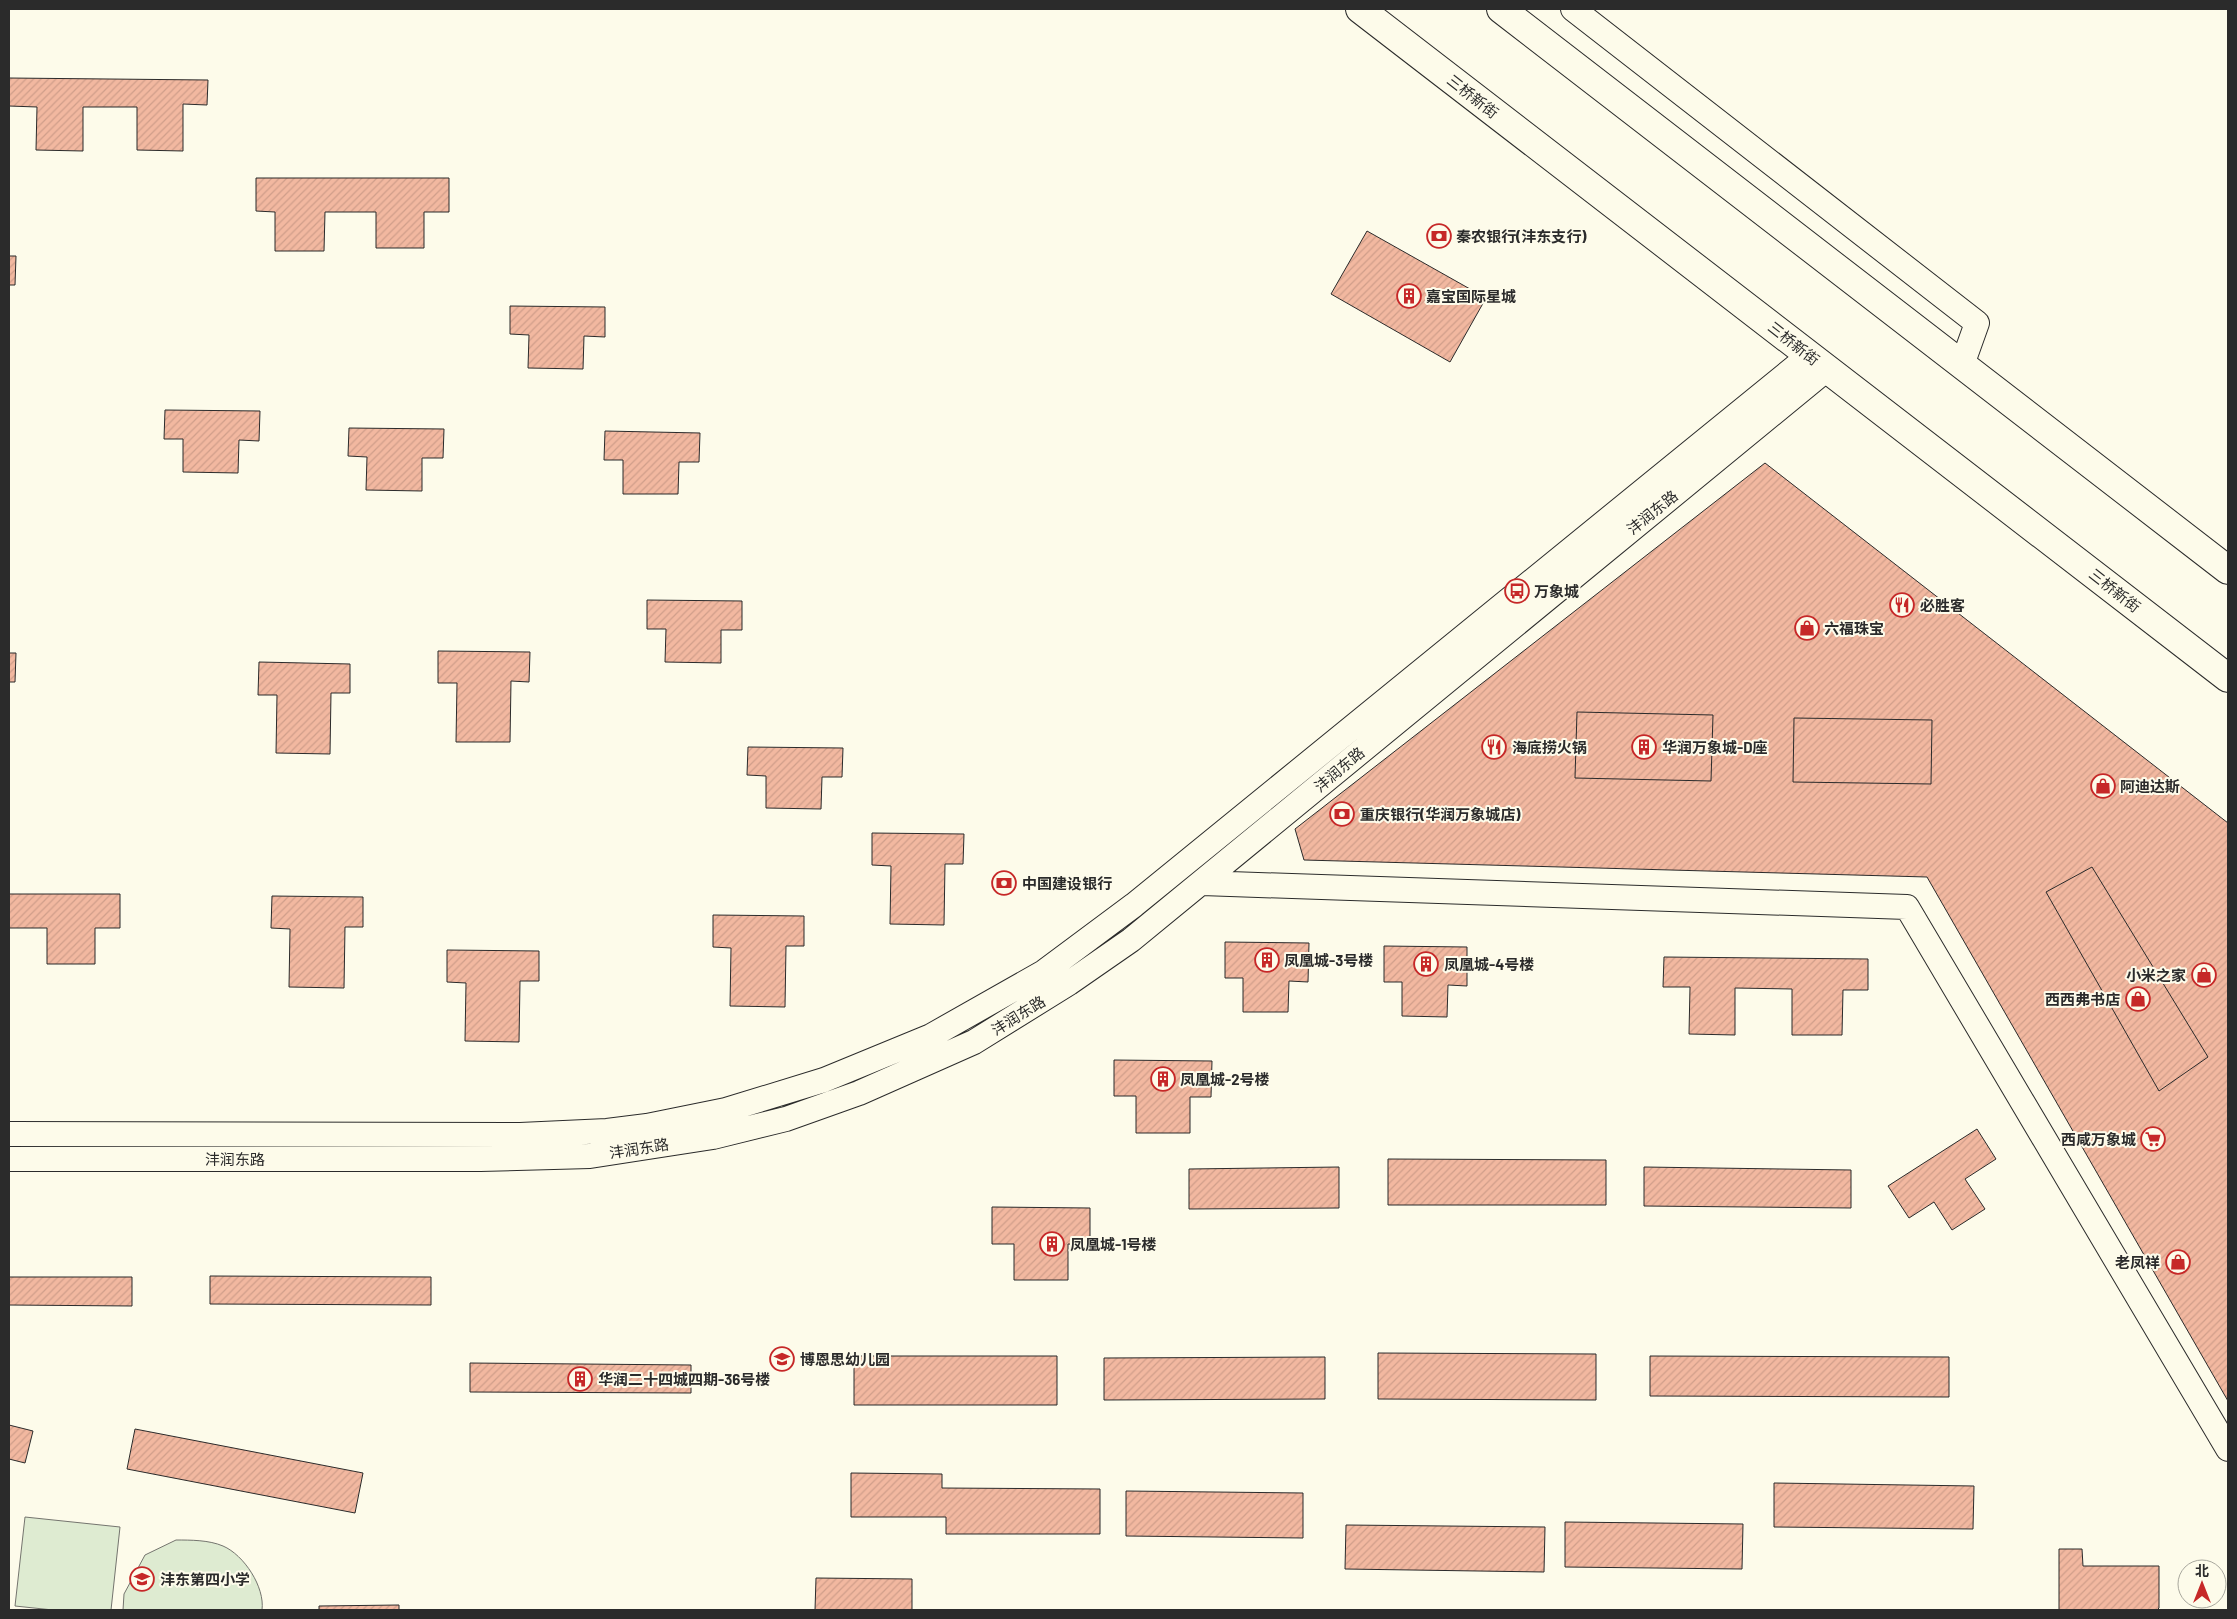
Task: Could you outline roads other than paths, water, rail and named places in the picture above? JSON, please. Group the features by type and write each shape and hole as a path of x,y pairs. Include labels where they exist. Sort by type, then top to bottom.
{"main road":[{"name":"三桥新街","path":"1360,9 2228,678"},
{"path":"1501,9 2228,570"}],"street":[{"path":"1573,9 1977,323 1962,365"},
{"name":"沣润东路","path":"9,1159 480,1159 590,1156 713,1137 795,1116 859,1092 974,1042 1070,983 1131,940 1202,883 1819,362"},
{"name":"沣润东路","path":"9,1134 520,1135 607,1131 647,1126 726,1110 824,1080 931,1036 1044,972 1134,905 1517,591 1819,362"},
{"path":"1202,883 1907,907 2228,1449"}],"place":[{"name":"秦农银行(沣东支行)","path":"1439,236"},
{"name":"嘉宝国际星城","path":"1409,296"},
{"name":"万象城","path":"1517,591"},
{"name":"必胜客","path":"1902,605"},
{"name":"六福珠宝","path":"1807,628"},
{"name":"海底捞火锅","path":"1494,747"},
{"name":"华润万象城-D座","path":"1644,747"},
{"name":"阿迪达斯","path":"2103,786"},
{"name":"重庆银行(华润万象城店)","path":"1342,814"},
{"name":"中国建设银行","path":"1004,883"},
{"name":"凤凰城-3号楼","path":"1267,960"},
{"name":"凤凰城-4号楼","path":"1426,964"},
{"name":"小米之家","path":"2204,975"},
{"name":"西西弗书店","path":"2138,999"},
{"name":"凤凰城-2号楼","path":"1163,1079"},
{"name":"西咸万象城","path":"2153,1139"},
{"name":"凤凰城-1号楼","path":"1052,1244"},
{"name":"老凤祥","path":"2178,1262"},
{"name":"博恩思幼儿园","path":"782,1359"},
{"name":"华润二十四城四期-36号楼","path":"580,1379"},
{"name":"沣东第四小学","path":"142,1579"}]}
